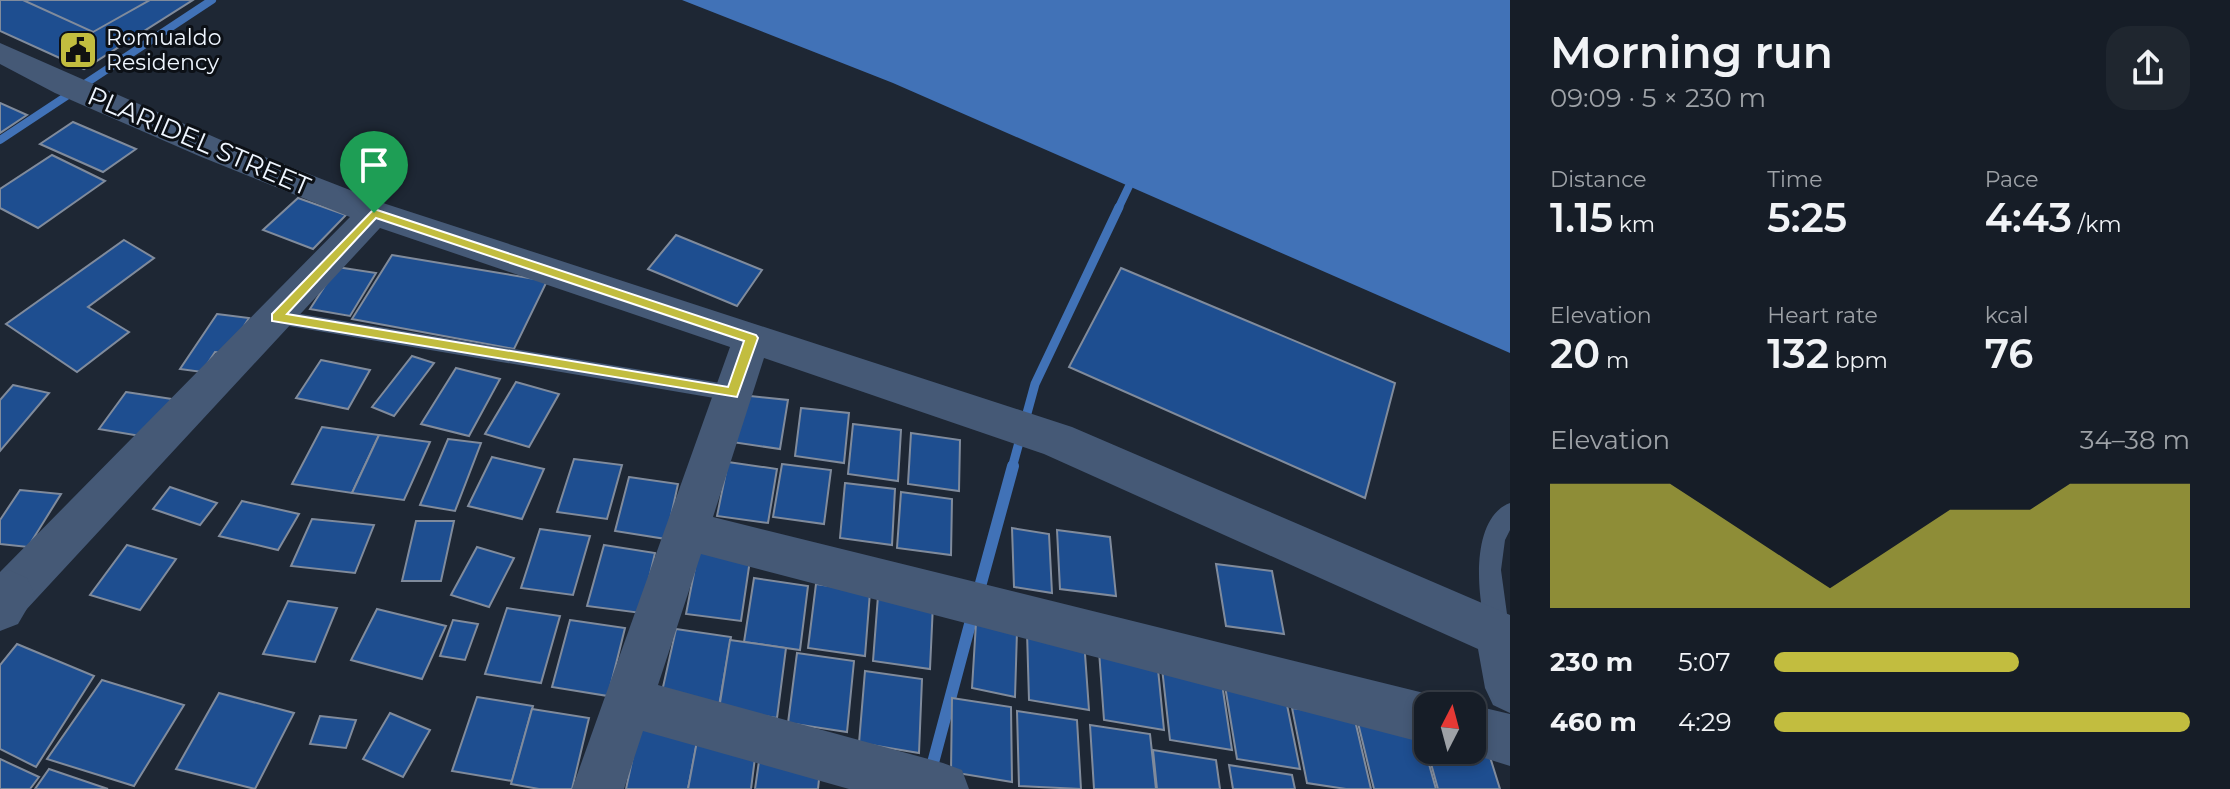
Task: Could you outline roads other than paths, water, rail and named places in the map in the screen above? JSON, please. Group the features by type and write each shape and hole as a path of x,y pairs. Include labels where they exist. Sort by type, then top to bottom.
{"street":[{"name":"PLARIDEL STREET","path":"0,52 74,89 210,148 374,213 1057,440 1504,636"},
{"path":"3,598 374,213"},
{"path":"598,789 752,338"},
{"path":"685,530 1414,715"},
{"path":"1504,636 1510,688"},
{"path":"627,702 943,789"},
{"path":"1486,734 1510,740"}],"lane":[{"path":"277,317 732,393"},
{"path":"1504,636 1489,552 1497,526 1510,513"}],"water":[{"path":"682,0 1510,0 1510,353 893,83"}],"waterway":[{"path":"0,140 212,0"},
{"path":"1118,209 1129,186"},
{"path":"1012,468 1035,384 1119,207"},
{"path":"978,594 1013,466"},
{"path":"926,789 973,613"}],"place":[{"name":"Romualdo Residency","path":"78,50"}]}
